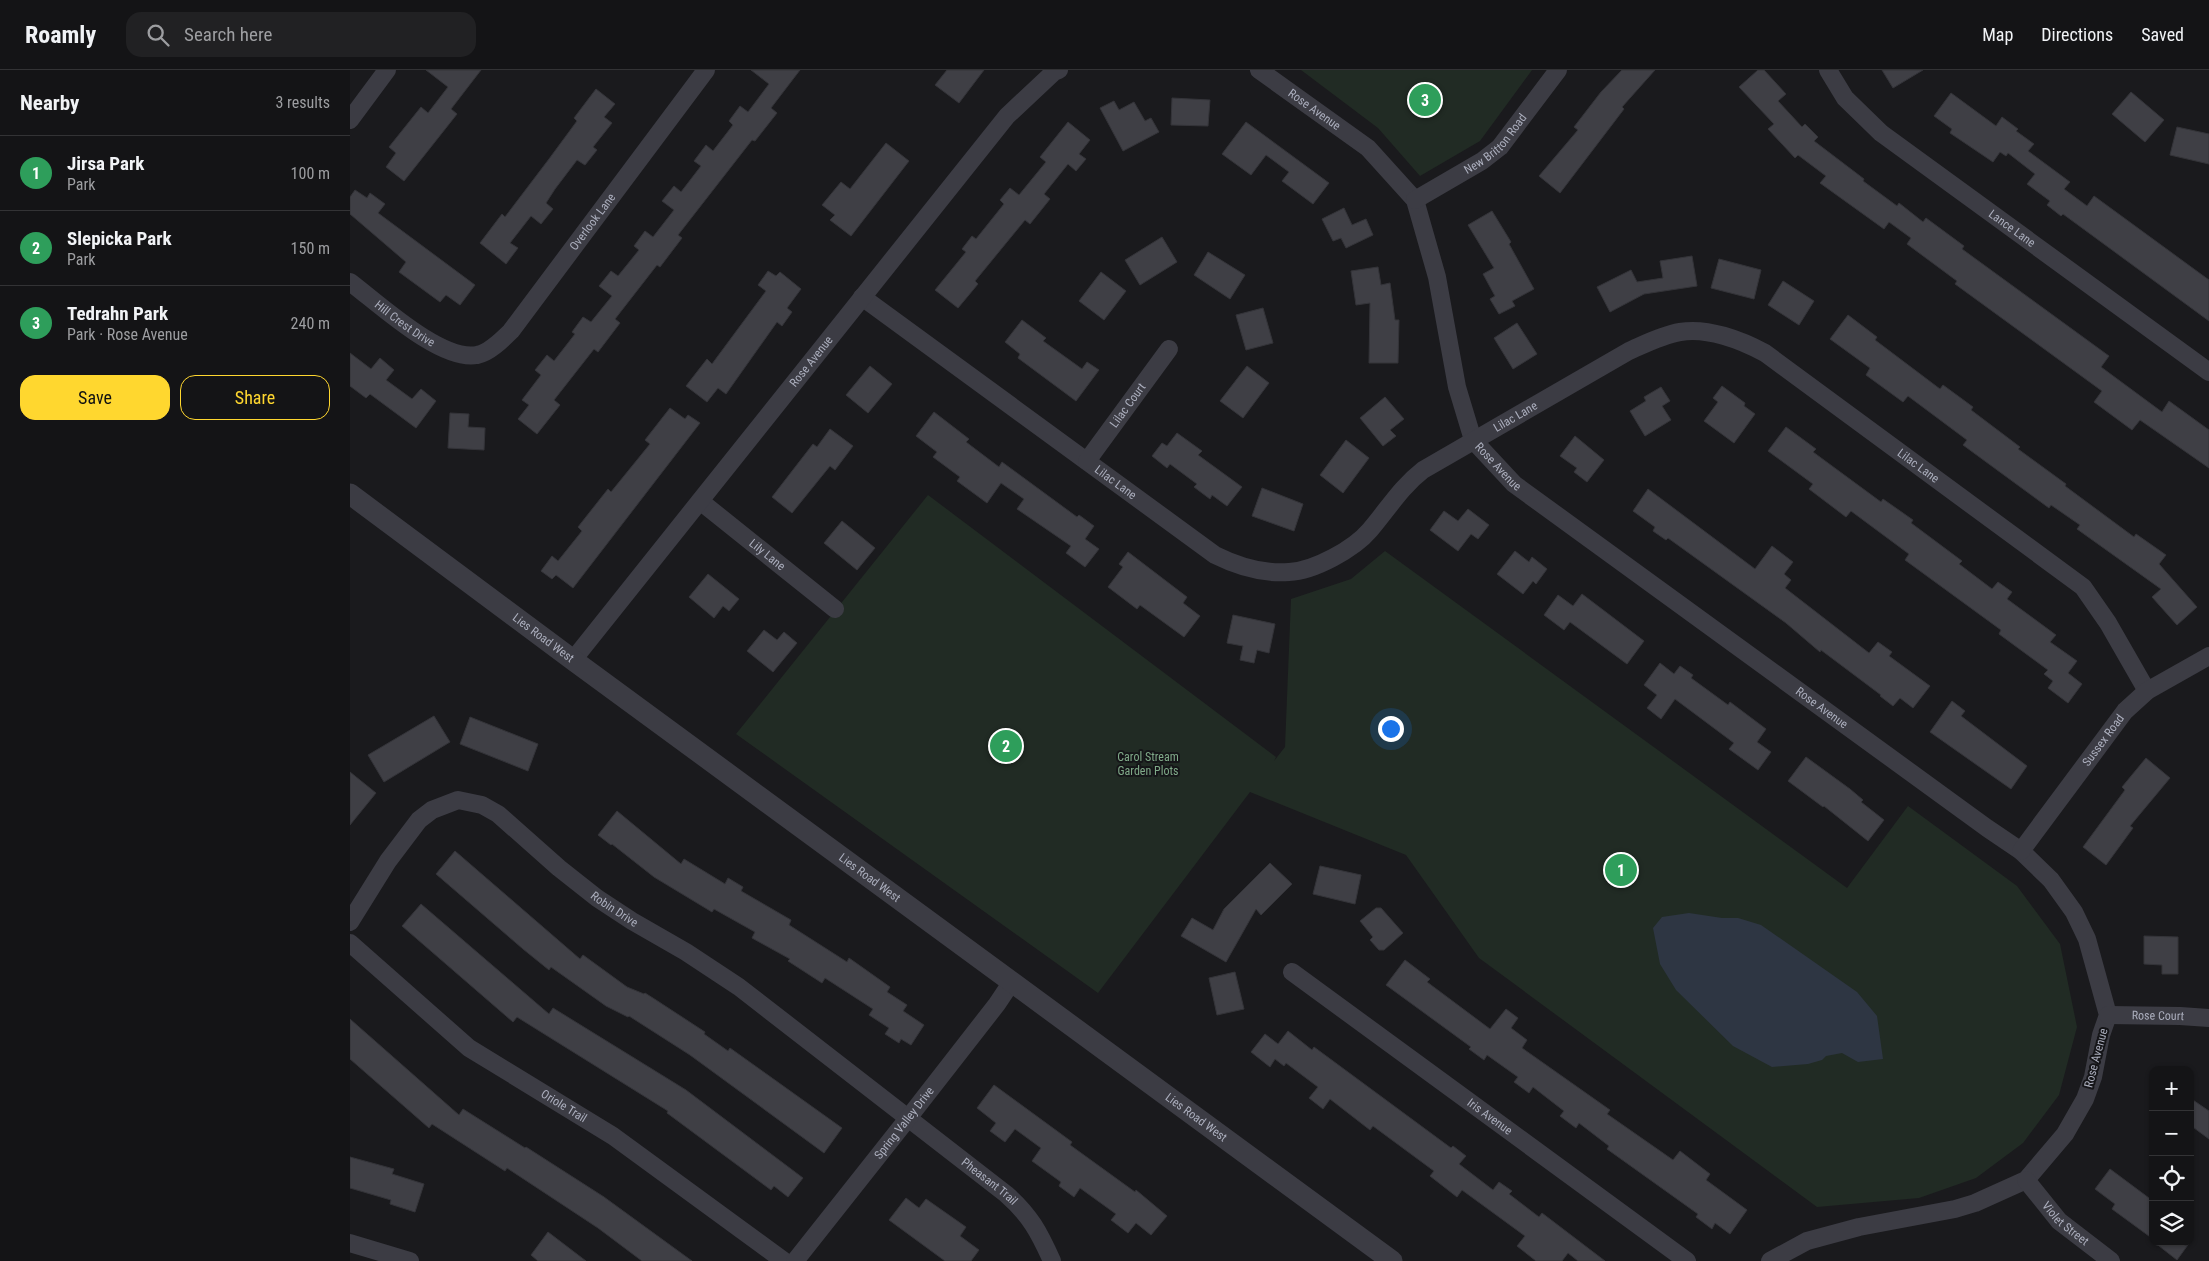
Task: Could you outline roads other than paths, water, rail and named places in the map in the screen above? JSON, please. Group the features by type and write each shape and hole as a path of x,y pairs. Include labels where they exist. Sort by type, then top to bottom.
{"street":[{"path":"350,120 387,70"},
{"name":"Overlook Lane","path":"465,356 479,355 501,341 511,330 706,70"},
{"name":"Rose Avenue","path":"1259,70 1368,148 1415,200 1435,269 1457,387 1473,440 1514,484 1979,823 2022,851 2051,880 2074,912 2087,939 2108,1015 2101,1035 2093,1077 2084,1099 2065,1134 2026,1180 1975,1203 1955,1209 1859,1227 1808,1241 1770,1261"},
{"name":"New Britton Road","path":"1415,200 1482,162 1500,147 1558,70"},
{"name":"Lance Lane","path":"1828,70 1845,98 1881,133 2209,372"},
{"name":"Rose Avenue","path":"572,660 1007,116 1055,71"},
{"name":"Hill Crest Drive","path":"350,282 430,342 441,349 465,356"},
{"name":"Lilac Lane","path":"862,297 1216,554 1241,566 1290,572 1326,561 1346,551 1369,531 1408,482 1423,470 1647,343 1680,332 1713,334 1736,338 1765,353 2083,587 2108,623 2147,691"},
{"name":"Lilac Court","path":"1087,461 1169,349"},
{"name":"Lies Road West","path":"350,494 572,660 1392,1261"},
{"name":"Lily Lane","path":"700,501 835,609"},
{"name":"Sussex Road","path":"2022,851 2118,719 2147,691 2209,656"},
{"name":"Robin Drive","path":"350,922 388,861 419,820 432,810 458,800 482,806 498,814 559,868 597,898 731,981 909,1117"},
{"name":"Oriole Trail","path":"350,943 469,1048 612,1136 784,1261"},
{"name":"Iris Avenue","path":"1292,972 1687,1261"},
{"name":"Spring Valley Drive","path":"795,1261 909,1117 1011,982"},
{"name":"Rose Court","path":"2108,1015 2209,1018"},
{"name":"Pheasant Trail","path":"909,1117 1023,1210 1041,1236 1052,1261"},
{"name":"Violet Street","path":"2026,1180 2059,1221 2111,1261"},
{"path":"350,1243 410,1261"}],"water":[{"path":"1689,913 1722,918 1738,918 1761,925 1857,992 1877,1016 1883,1059 1858,1062 1842,1053 1826,1056 1822,1060 1808,1064 1772,1067 1733,1046 1676,990 1660,964 1653,928 1662,917"}],"place":[{"name":"Tedrahn Park","path":"1425,100"},
{"name":"Slepicka Park","path":"1006,746"},
{"name":"Jirsa Park","path":"1621,870"}],"park label":[{"name":"Carol Stream Garden Plots","path":"1148,764"}]}
